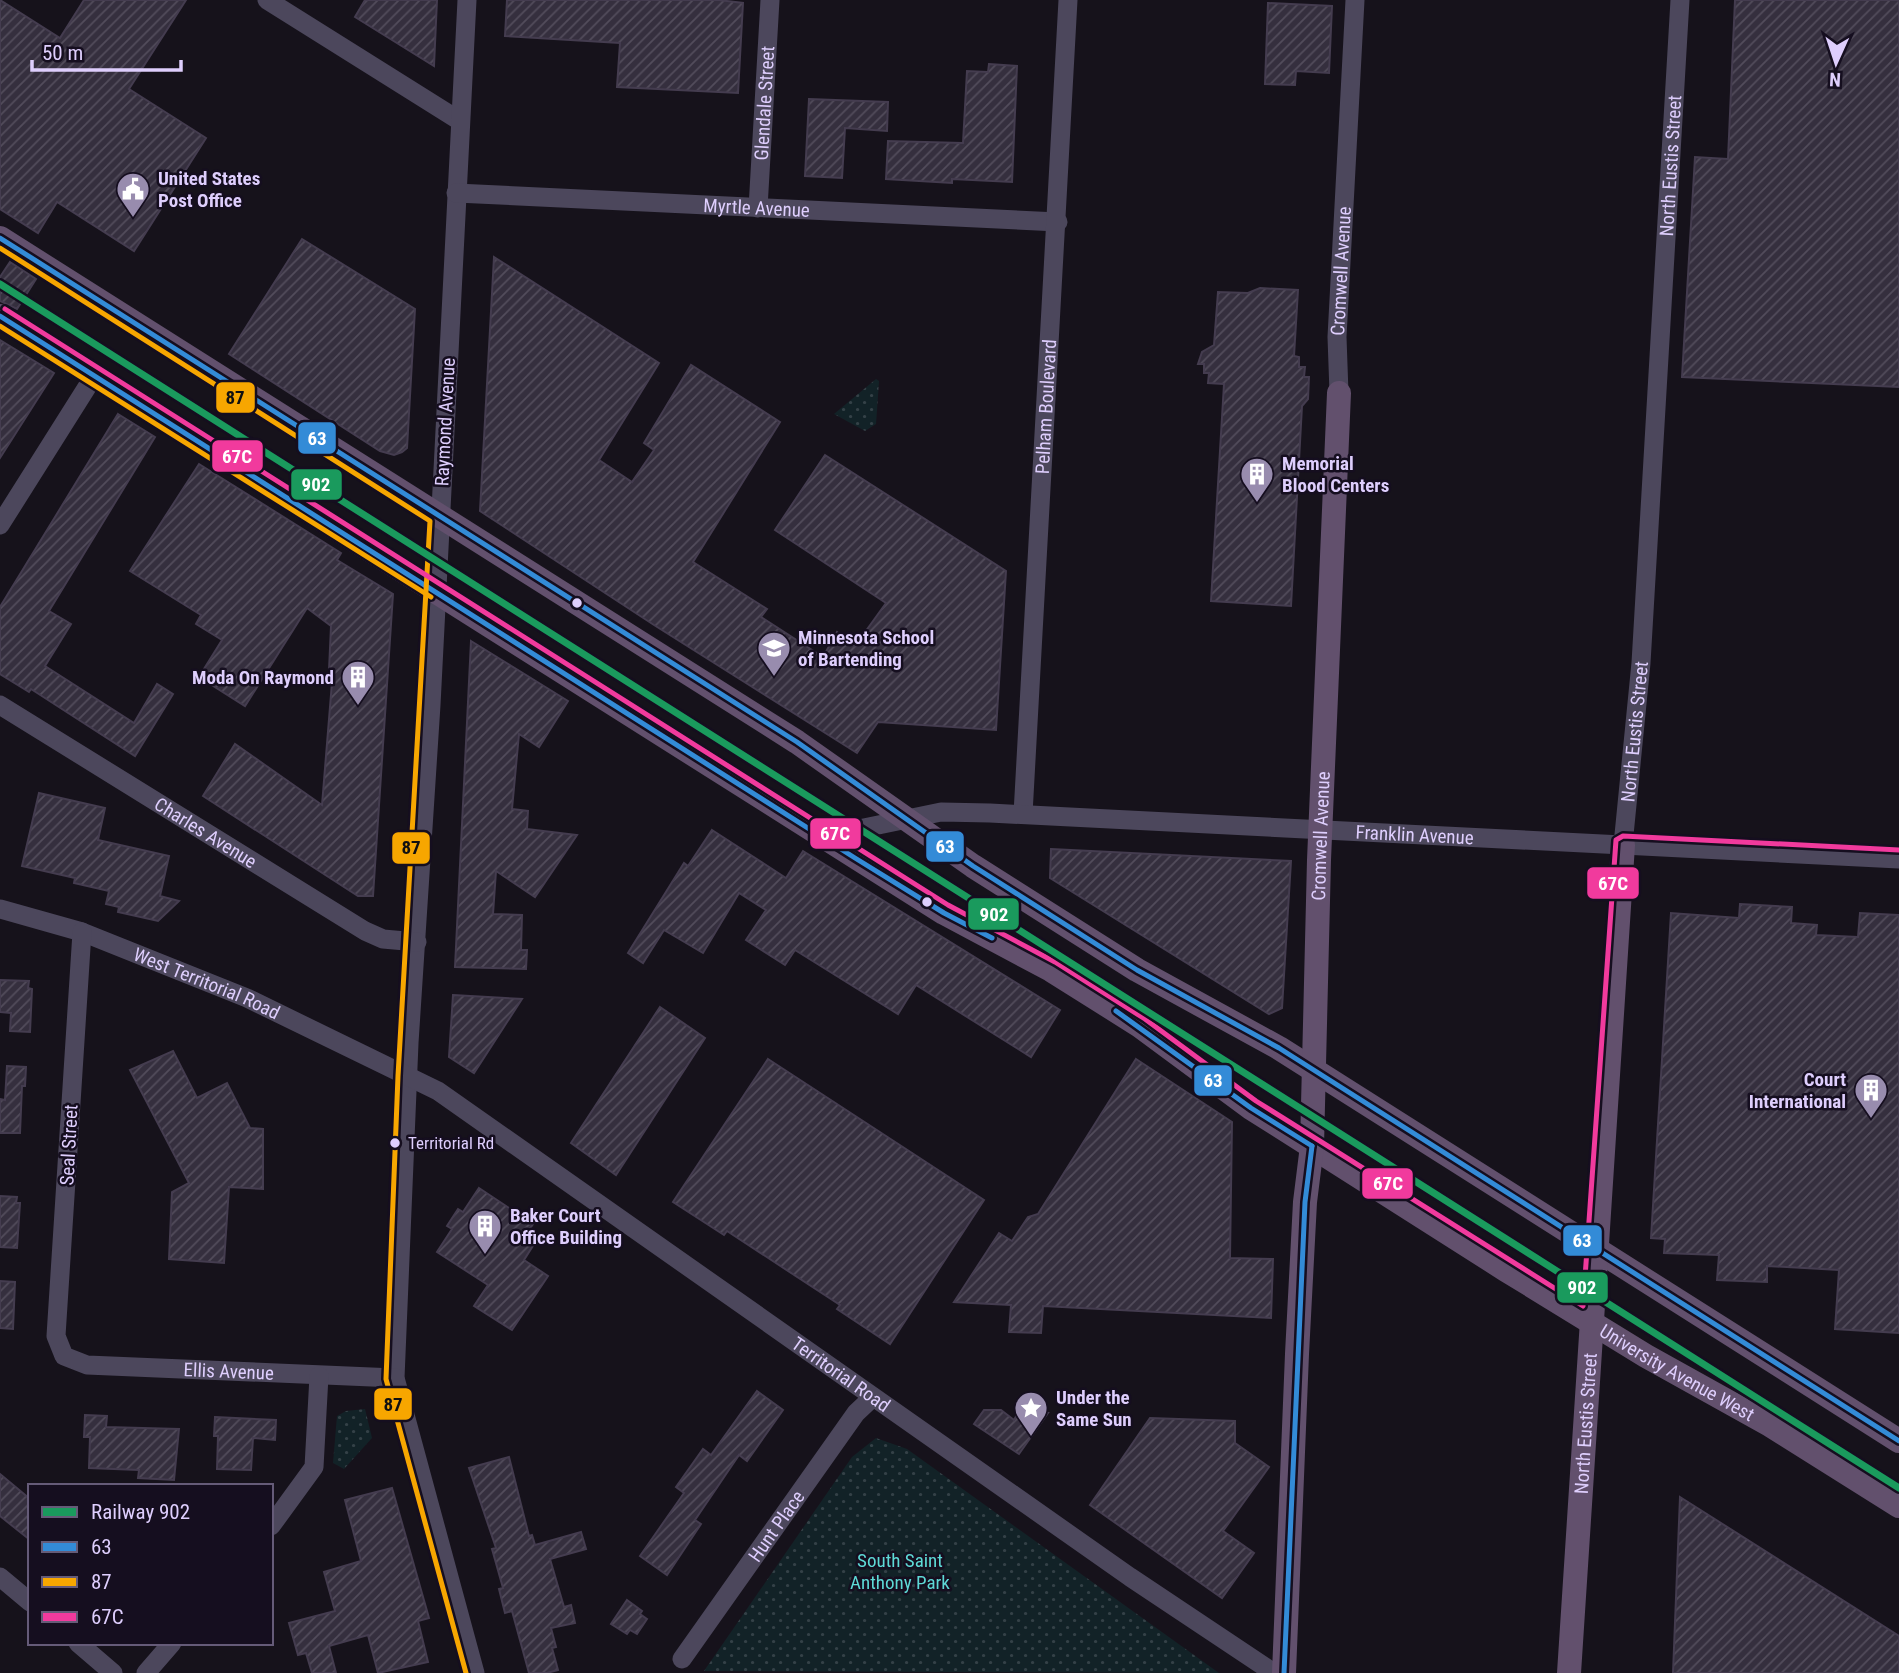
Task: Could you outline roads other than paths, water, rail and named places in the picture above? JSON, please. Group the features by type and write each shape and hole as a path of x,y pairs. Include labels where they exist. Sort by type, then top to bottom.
{"main road":[{"path":"0,238 797,742 973,866 1137,970 1279,1048 1899,1441"},
{"name":"University Avenue West","path":"0,316 943,913 1051,970 1118,1012 1251,1108 1506,1270 1770,1425 1899,1506"},
{"name":"Cromwell Avenue","path":"1284,1673 1298,1327 1305,1202 1312,1146 1320,829 1339,393"},
{"name":"North Eustis Street","path":"1569,1673 1623,845"}],"street":[{"path":"267,0 460,121"},
{"name":"Raymond Avenue","path":"467,0 417,942 407,1076 395,1378 475,1673"},
{"name":"Glendale Street","path":"758,208 770,0"},
{"name":"Pelham Boulevard","path":"1023,814 1058,222 1068,0"},
{"name":"Cromwell Avenue","path":"1339,393 1337,337 1355,0"},
{"name":"North Eustis Street","path":"1623,845 1641,663 1680,0"},
{"name":"Myrtle Avenue","path":"456,193 1058,222"},
{"path":"0,525 94,376"},
{"name":"Charles Avenue","path":"0,705 365,931 383,939 417,942"},
{"name":"Franklin Avenue","path":"807,827 859,829 906,817 941,812 1023,814 1899,859"},
{"name":"West Territorial Road","path":"0,909 82,932 263,1005 407,1076"},
{"name":"Seal Street","path":"65,1356 56,1336 82,932"},
{"name":"Territorial Road","path":"407,1076 438,1091 873,1397 1274,1673"},
{"name":"Ellis Avenue","path":"65,1356 87,1365 395,1378"},
{"path":"273,1522 314,1467 319,1376"},
{"name":"Hunt Place","path":"682,1658 856,1413 873,1397"},
{"path":"0,1577 28,1600"},
{"path":"80,1645 113,1673"},
{"path":"146,1673 170,1645"}],"rail line":[{"name":"902","path":"0,284 1899,1488"}],"place":[{"name":"United States Post Office","path":"133,219"},
{"name":"Memorial Blood Centers","path":"1257,504"},
{"name":"Minnesota School of Bartending","path":"774,678"},
{"name":"Moda On Raymond","path":"358,707"},
{"name":"Court International","path":"1871,1120"},
{"name":"Territorial Rd","path":"395,1143"},
{"name":"Baker Court Office Building","path":"485,1256"},
{"name":"Under the Same Sun","path":"1031,1438"}],"park label":[{"name":"South Saint Anthony Park","path":"900,1571"}]}
